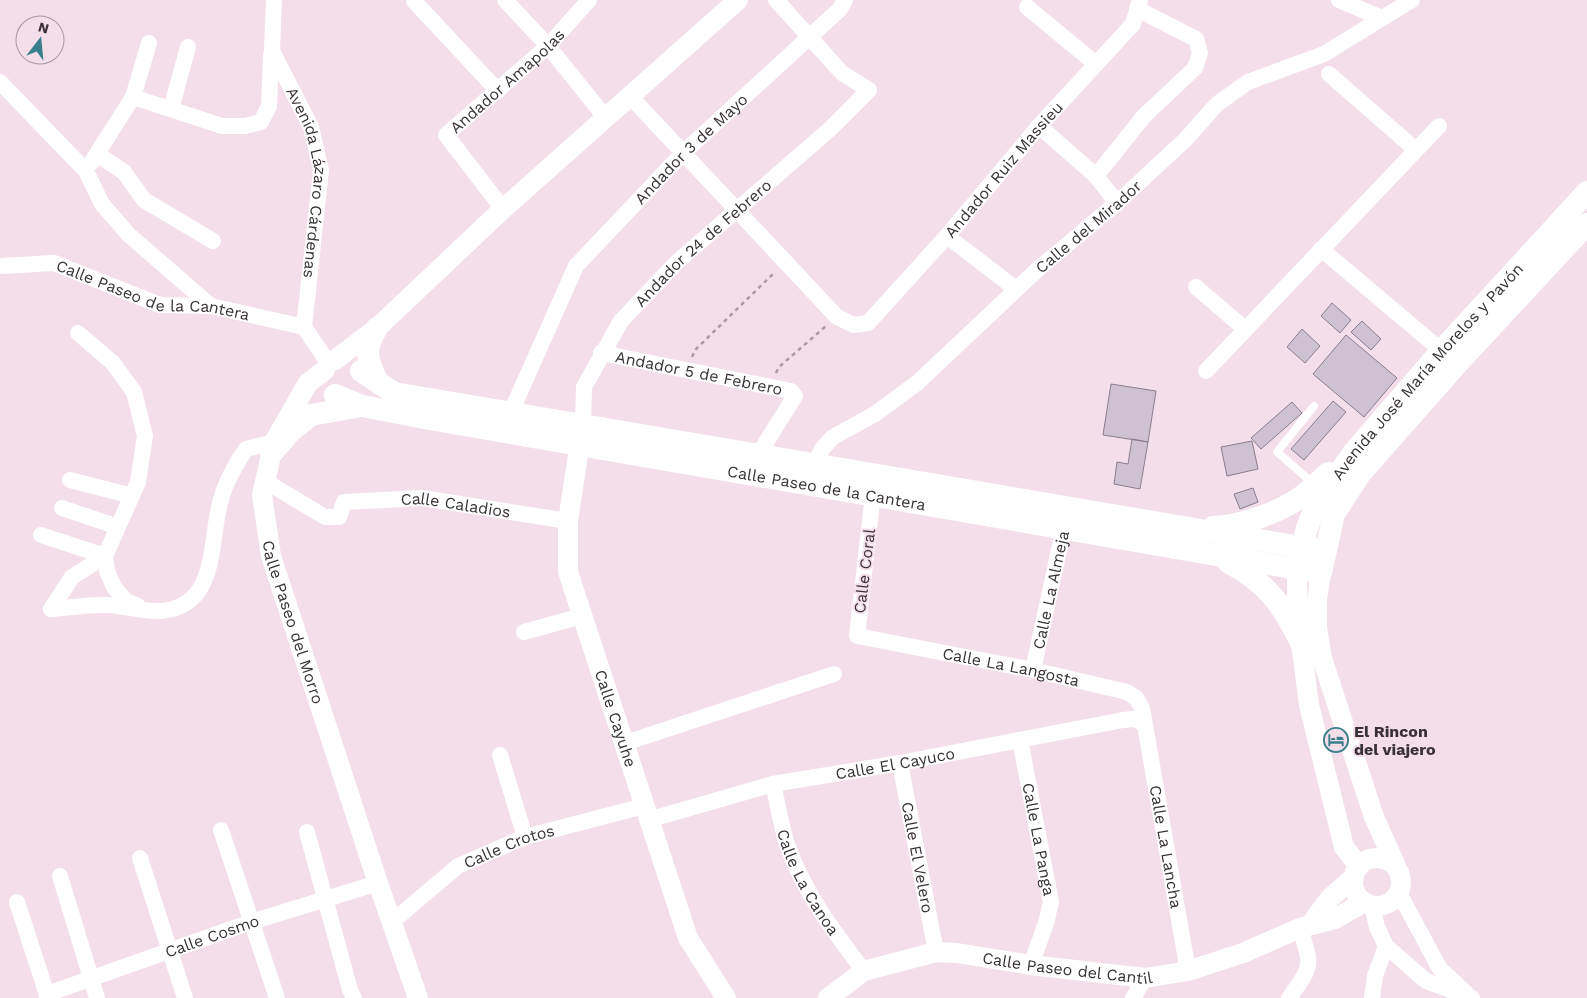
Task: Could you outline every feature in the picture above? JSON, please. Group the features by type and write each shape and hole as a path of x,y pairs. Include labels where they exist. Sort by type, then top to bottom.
{"main road":[{"name":"Avenida José María Morelos y Pavón","path":"1297,569 1301,547 1316,506 1354,452 1450,357 1587,192"},
{"path":"1321,573 1324,551 1334,514 1327,491 1360,474 1450,357 1587,224"},
{"path":"369,377 369,340 376,328"},
{"name":"Calle Paseo de la Cantera","path":"369,377 394,393 815,464 874,486"},
{"name":"Calle Paseo de la Cantera","path":"335,395 362,406 581,446 874,486 1066,519 1216,556 1321,573"},
{"path":"275,446 312,415 362,406"},
{"name":"Avenida José María Morelos y Pavón","path":"1179,528 1226,526 1259,516 1298,499 1327,491"},
{"name":"Calle Paseo de la Cantera","path":"1066,519 1179,528 1324,551"},
{"path":"1216,556 1246,572 1273,595 1289,619 1303,647"}],"street":[{"name":"Avenida Lázaro Cárdenas","path":"274,0 272,51 311,127 321,170 304,327"},
{"path":"415,0 498,91"},
{"path":"506,0 548,46 605,117"},
{"name":"Andador Amapolas","path":"503,209 446,135 548,46 589,0"},
{"name":"Calle Paseo del Morro","path":"378,883 272,556 262,495 275,446 308,383 376,328 503,209 738,0"},
{"path":"776,0 809,36"},
{"name":"Andador 3 de Mayo","path":"511,412 576,266 683,152 840,8 845,0"},
{"path":"1339,0 1382,18"},
{"name":"Calle del Mirador","path":"815,464 822,449 833,437 875,414 917,383 1016,289 1117,204 1186,139 1217,104 1248,82 1324,54 1412,0"},
{"path":"1096,176 1144,116 1195,68 1200,53 1196,39 1138,5"},
{"name":"Andador Ruiz Massieu","path":"837,317 854,325 868,323 947,236 1039,126 1133,24 1138,5"},
{"path":"1027,7 1096,64"},
{"name":"Andador 24 de Febrero","path":"582,424 584,387 601,352 621,321 670,269 830,129 869,90 842,73 809,36"},
{"path":"86,171 133,97 149,43"},
{"path":"171,109 188,47"},
{"path":"133,97 222,126 245,126 260,122 270,106 272,51"},
{"path":"1328,74 1416,150"},
{"path":"0,82 86,171 102,204 129,235 211,306"},
{"path":"629,95 786,260 837,317"},
{"path":"1039,126 1096,176 1117,204"},
{"path":"1206,371 1439,126"},
{"path":"97,154 124,172 144,200 213,241"},
{"path":"947,236 1016,289"},
{"path":"1320,249 1450,357"},
{"name":"Calle Paseo de la Cantera","path":"0,266 54,263 160,305 211,306 304,327"},
{"path":"1196,287 1245,329"},
{"path":"304,327 330,365"},
{"path":"78,333 113,363 134,392 145,436 138,482 105,556 107,571 114,587 126,600 143,609"},
{"name":"Andador 5 de Febrero","path":"601,352 791,391 795,396 758,455"},
{"path":"350,360 356,363 369,377 362,382 354,393 341,397 330,392 324,382 330,365 350,360"},
{"name":"Calle Cayuhe","path":"582,424 581,446 568,521 568,572 688,938 726,998"},
{"path":"105,556 72,577 51,610 106,605 160,611 178,607 193,597 204,583 221,498 231,472 246,449 275,446"},
{"path":"70,480 132,496"},
{"name":"Calle Caladios","path":"265,481 325,517 339,517 344,502 422,498 568,521"},
{"name":"Calle Coral","path":"857,636 874,486"},
{"path":"62,508 118,527"},
{"name":"Calle La Almeja","path":"1033,670 1066,519"},
{"path":"41,535 105,556"},
{"path":"1297,569 1297,611 1309,705 1344,846 1356,872 1354,891 1368,904 1386,946 1426,981 1472,998"},
{"path":"1321,573 1317,599 1317,626 1322,658 1374,817 1402,879 1399,893 1390,903 1368,904"},
{"path":"524,632 582,616"},
{"name":"Calle La Langosta","path":"857,636 1033,670 1127,692 1136,698 1142,708 1143,723"},
{"path":"625,742 834,674"},
{"name":"Calle El Cayuco","path":"646,813 773,784 900,764 1123,720 1134,719 1143,723"},
{"name":"Calle La Lancha","path":"1143,723 1188,971"},
{"name":"Calle La Panga","path":"1020,740 1051,902 1032,966"},
{"path":"500,755 525,837"},
{"name":"Calle El Velero","path":"900,764 936,952"},
{"name":"Calle La Canoa","path":"773,784 787,846 803,884 822,917 864,971"},
{"name":"Calle Crotos","path":"393,921 458,866 525,837 646,813"},
{"path":"222,830 250,922 277,998"},
{"path":"307,832 324,900 354,998"},
{"path":"140,858 185,998"},
{"path":"1356,872 1370,859 1377,858 1396,866"},
{"name":"Calle Paseo del Cantil","path":"1305,927 1356,872"},
{"path":"60,876 97,998"},
{"path":"378,883 393,921 416,997"},
{"name":"Calle Cosmo","path":"48,996 250,922 378,883"},
{"path":"1399,893 1440,969 1472,998"},
{"path":"17,902 48,996"},
{"name":"Calle Paseo del Cantil","path":"828,998 864,971 936,952 958,953 1032,966 1141,991 1188,971 1244,953 1305,927 1335,919 1368,904"},
{"path":"1289,998 1309,968 1305,927"},
{"path":"1372,998 1375,976 1386,946"}],"lane":[{"path":"1314,406 1277,452 1327,491"}],"path":[{"path":"686,370 696,349 786,260"},
{"path":"768,387 779,367 837,317"}],"building":[{"path":"1332,303 1351,320 1340,333 1321,316"},
{"path":"1362,321 1381,339 1371,350 1351,332"},
{"path":"1302,329 1320,346 1305,363 1287,347"},
{"path":"1346,335 1397,378 1364,417 1313,374"},
{"path":"1111,384 1156,391 1148,442 1103,435"},
{"path":"1333,401 1346,412 1304,460 1291,449"},
{"path":"1292,402 1302,413 1261,449 1251,438"},
{"path":"1132,439 1148,442 1140,489 1114,484 1117,462 1128,464"},
{"path":"1252,441 1258,469 1227,476 1221,447"},
{"path":"1253,488 1258,502 1240,509 1234,494"}],"place":[{"name":"El Rincon del viajero","path":"1336,740"}]}
